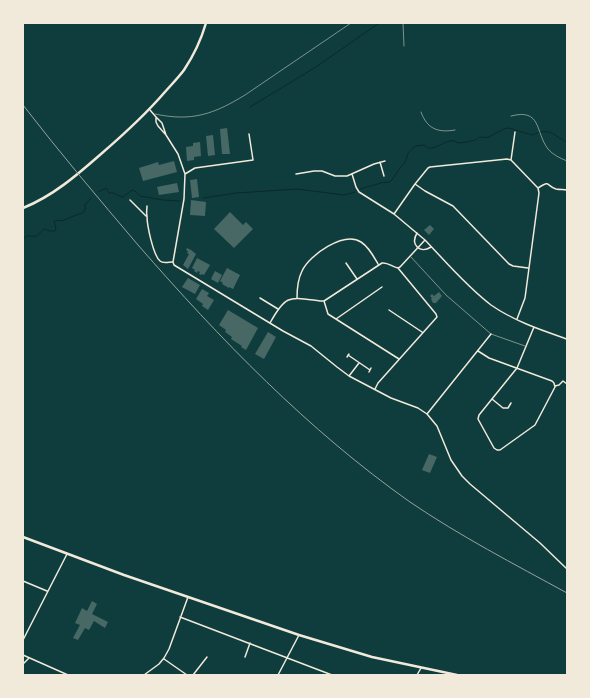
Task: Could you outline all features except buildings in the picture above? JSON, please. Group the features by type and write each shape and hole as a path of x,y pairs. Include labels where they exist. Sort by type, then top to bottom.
{"highway":[{"path":"23,208 48,196 62,185 125,133 149,109 184,70 197,47 206,23"},
{"path":"23,537 188,597 299,635 372,657 457,675"}],"street":[{"path":"149,109 162,123 166,135"},
{"path":"156,118 156,122 178,154 186,174 184,199 173,262 174,266 310,346 349,376 391,398 418,408 427,414 437,426 451,460 462,476 540,543 567,569"},
{"path":"511,160 515,132"},
{"path":"186,174 195,168 253,160 249,134"},
{"path":"394,214 425,170 430,167 507,158 511,160 538,188 539,193 525,298 518,319"},
{"path":"296,174 314,171 347,176 384,161"},
{"path":"380,162 384,176"},
{"path":"352,174 359,192 394,214 417,233 479,296 494,306 534,327 567,339"},
{"path":"538,188 546,183 557,189 567,190"},
{"path":"415,184 453,206 509,264 529,268"},
{"path":"130,200 146,216"},
{"path":"147,206 146,216 156,255 160,261 173,262"},
{"path":"417,233 414,240 418,248 427,250 432,247"},
{"path":"398,268 425,240"},
{"path":"297,298 298,282 301,272 315,255 325,247 343,241 359,241 363,243 378,264"},
{"path":"270,323 283,303 293,298 320,301 324,300 378,264 385,262 394,268 398,268 436,314 436,319 374,389"},
{"path":"346,263 357,279"},
{"path":"336,319 382,287"},
{"path":"260,298 278,309"},
{"path":"324,300 327,312 399,360"},
{"path":"389,310 423,332"},
{"path":"534,327 517,368 479,415 478,419 494,448 500,450 535,425 555,386 559,385 563,381 567,384"},
{"path":"427,414 491,334"},
{"path":"478,350 489,358 552,381 555,386"},
{"path":"348,355 370,370"},
{"path":"349,376 359,362"},
{"path":"492,399 503,408 508,408 511,403"},
{"path":"23,640 67,554"},
{"path":"23,581 48,591"},
{"path":"144,675 159,664 164,658 169,649 188,597"},
{"path":"180,617 332,675"},
{"path":"278,675 299,635"},
{"path":"245,657 250,643"},
{"path":"23,655 68,675"},
{"path":"193,675 207,657"},
{"path":"23,664 29,658"},
{"path":"164,658 187,675"},
{"path":"417,675 421,668"}],"lane":[{"path":"153,114 171,117 193,117 212,113 251,92 351,23"},
{"path":"403,23 404,46"},
{"path":"421,112 427,123 434,129 445,131 455,130"},
{"path":"510,116 519,115 530,117 534,120 548,148 553,153 567,161"},
{"path":"410,256 446,295 491,334 526,347"}],"waterway":[{"path":"250,107 316,67 379,23"},
{"path":"360,189 391,181 405,163 408,153 415,146 424,145 431,148 450,141 459,143 476,140 480,137 489,137 507,128 532,135 547,132 567,142"},
{"path":"98,192 106,188 109,193 114,193 123,197 132,190 140,196 180,201"},
{"path":"203,198 236,193 297,189 344,195 355,192"},
{"path":"23,240 27,236 37,235 44,229 55,231 54,221 64,220 83,213 85,210 85,205 91,198"}],"railway":[{"path":"23,105 94,193 169,280 233,349 301,414 336,445 410,502 468,538 567,593"}]}
